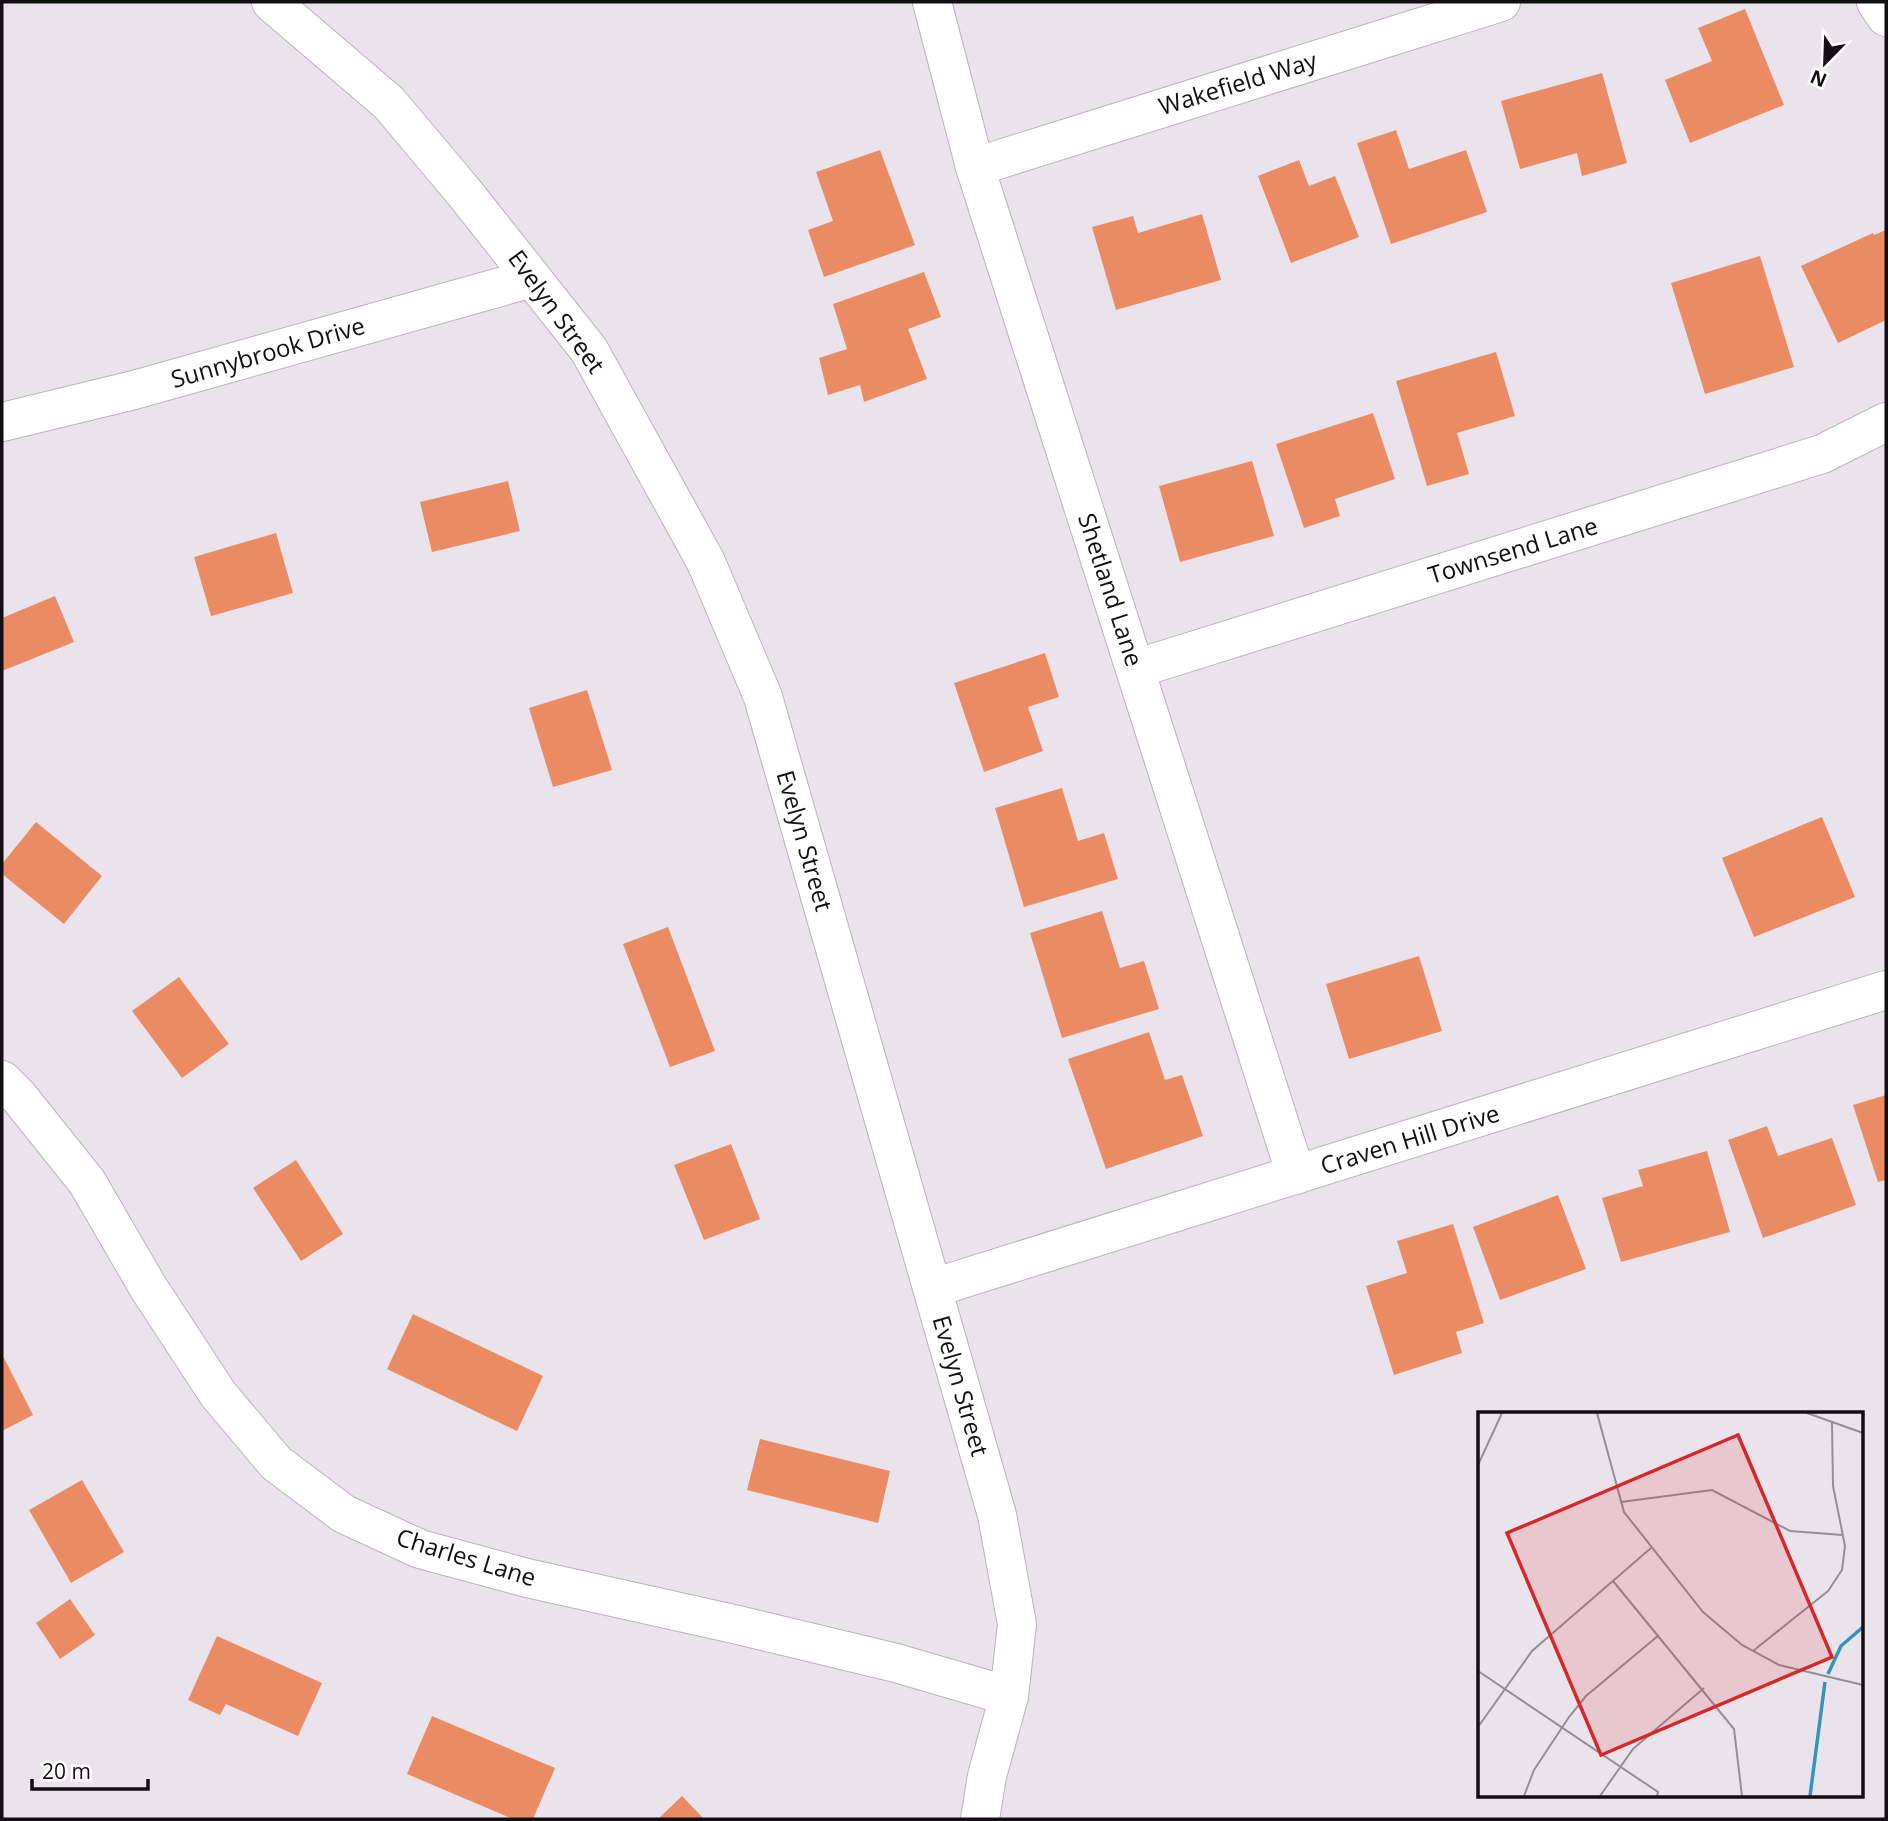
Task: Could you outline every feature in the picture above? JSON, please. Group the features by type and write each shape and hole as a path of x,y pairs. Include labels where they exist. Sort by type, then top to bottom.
{"street":[{"name":"Evelyn Street","path":"271,2 389,103 463,191 589,350 706,562 763,697 997,1515 1017,1624 1009,1696 987,1776 980,1819"},
{"name":"Shetland Lane","path":"932,2 975,167 1296,1175"},
{"name":"Wakefield Way","path":"975,167 1501,2"},
{"path":"1876,2 1886,17"},
{"name":"Sunnybrook Drive","path":"2,422 134,390 533,278"},
{"name":"Townsend Lane","path":"1135,669 1822,454 1886,422"},
{"name":"Craven Hill Drive","path":"933,1288 1886,990"},
{"name":"Charles Lane","path":"2,1080 19,1097 87,1182 148,1287 218,1394 276,1463 344,1514 420,1549 527,1578 870,1657 1009,1696"}],"building":[{"path":"1745,9 1784,105 1690,143 1665,80 1712,61 1698,28"},
{"path":"1602,73 1627,163 1582,176 1577,153 1520,169 1501,101"},
{"path":"1396,130 1409,169 1466,150 1487,212 1391,244 1357,143"},
{"path":"880,150 915,245 824,277 808,230 833,221 816,172"},
{"path":"1299,160 1309,186 1335,176 1359,237 1291,263 1258,176"},
{"path":"1202,214 1221,280 1116,310 1092,227 1133,216 1138,233"},
{"path":"1886,230 1886,320 1838,343 1801,266 1873,233 1874,235"},
{"path":"1760,256 1794,367 1705,394 1671,283"},
{"path":"924,272 941,317 908,329 927,379 864,402 860,385 828,395 819,358 847,349 833,304"},
{"path":"1496,352 1515,416 1457,433 1469,474 1427,486 1396,381"},
{"path":"1373,413 1395,479 1335,499 1340,516 1304,528 1276,444"},
{"path":"1252,461 1274,536 1180,562 1159,486"},
{"path":"508,481 520,531 432,552 420,502"},
{"path":"276,533 293,593 211,616 194,557"},
{"path":"55,596 74,642 2,671 2,618"},
{"path":"1045,653 1059,697 1028,707 1043,751 984,772 954,683"},
{"path":"587,690 612,770 553,787 529,708"},
{"path":"1062,788 1078,841 1104,833 1118,879 1024,907 995,808"},
{"path":"1822,817 1855,897 1754,937 1722,858"},
{"path":"36,822 102,876 64,924 2,874 2,864"},
{"path":"1102,911 1120,968 1144,961 1159,1009 1062,1038 1030,933"},
{"path":"668,927 715,1051 670,1067 623,944"},
{"path":"1419,956 1442,1031 1349,1059 1326,984"},
{"path":"179,977 229,1044 182,1078 132,1011"},
{"path":"1149,1032 1165,1080 1182,1075 1203,1136 1106,1169 1068,1059"},
{"path":"1886,1095 1886,1180 1878,1182 1853,1105"},
{"path":"1767,1126 1778,1156 1832,1138 1856,1205 1763,1238 1728,1140"},
{"path":"731,1144 760,1219 704,1240 674,1165"},
{"path":"1707,1151 1730,1232 1621,1262 1602,1198 1643,1186 1638,1170"},
{"path":"296,1160 343,1234 301,1261 253,1188"},
{"path":"1558,1195 1586,1269 1500,1300 1473,1227"},
{"path":"1453,1224 1484,1323 1456,1332 1462,1353 1394,1375 1366,1286 1407,1273 1397,1241"},
{"path":"413,1314 543,1376 517,1431 387,1369"},
{"path":"2,1354 33,1415 2,1431"},
{"path":"760,1439 890,1471 878,1523 747,1490"},
{"path":"82,1480 124,1552 71,1583 29,1510"},
{"path":"70,1599 95,1635 60,1659 36,1623"},
{"path":"217,1636 322,1683 298,1736 226,1704 220,1715 188,1700"},
{"path":"432,1716 555,1768 533,1819 513,1819 407,1774"},
{"path":"682,1796 704,1819 658,1819"}]}
